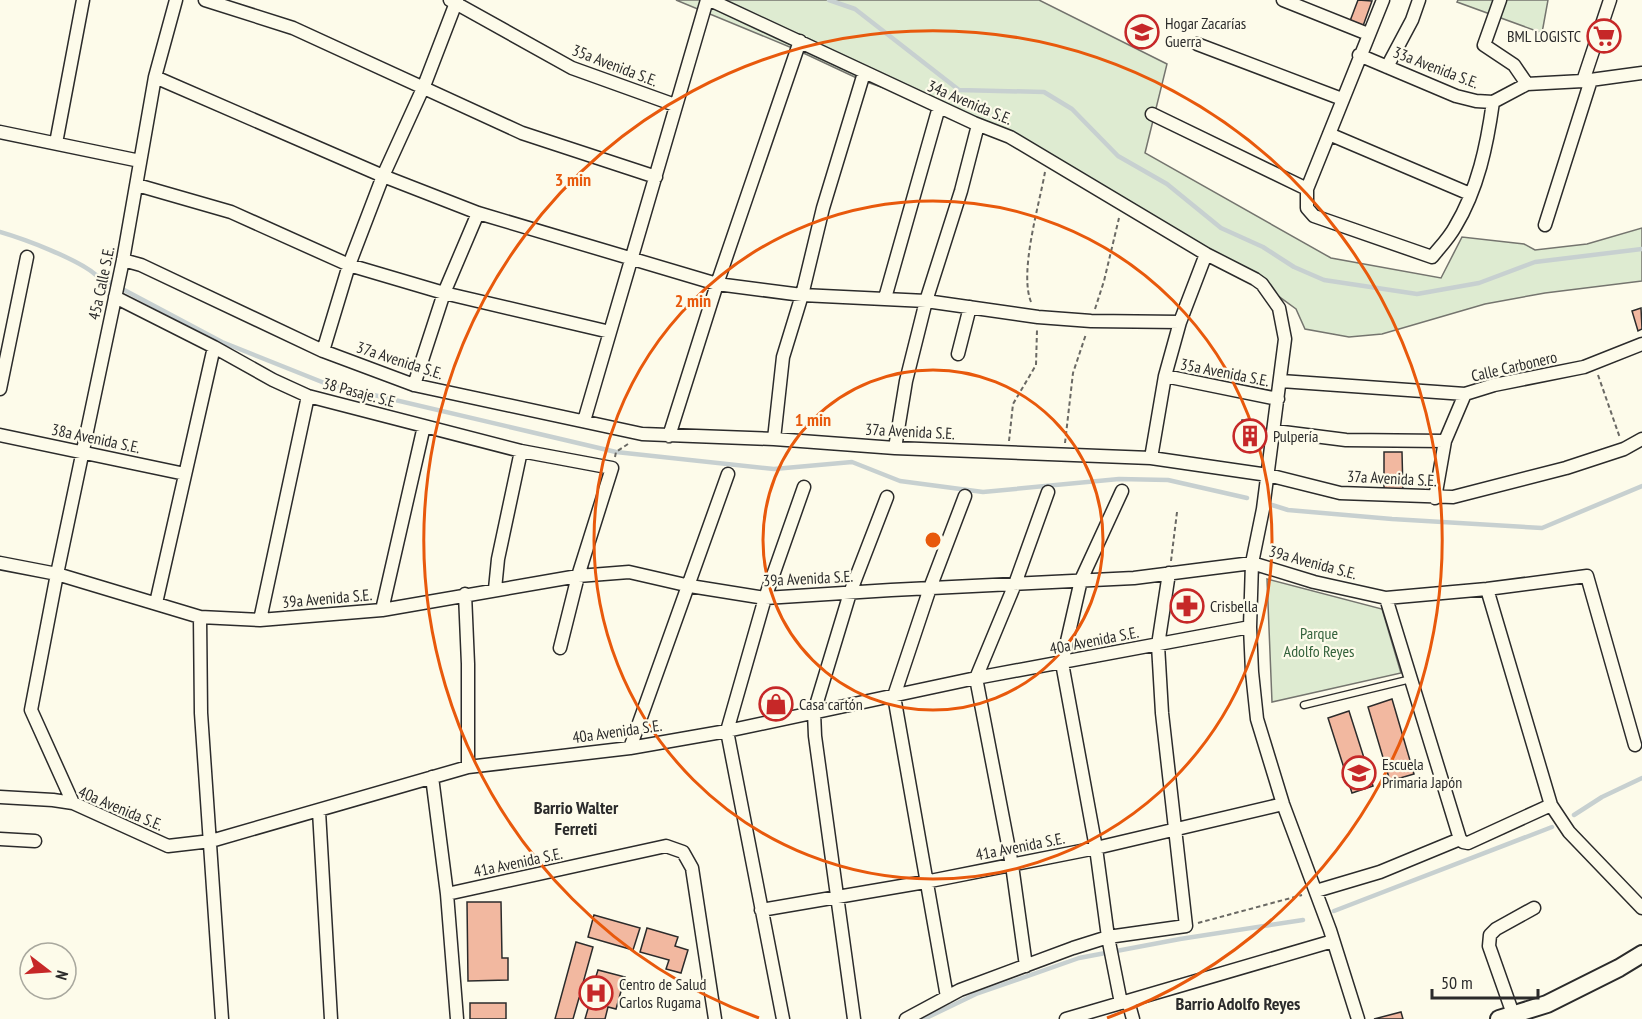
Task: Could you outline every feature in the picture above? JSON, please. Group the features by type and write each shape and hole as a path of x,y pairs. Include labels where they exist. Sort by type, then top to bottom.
{"street":[{"path":"56,143 83,0"},
{"name":"45a Calle S.E.","path":"73,804 31,710 81,452 123,260 155,77 176,0"},
{"path":"205,0 293,28 424,86 522,133 656,177"},
{"path":"584,421 633,259 675,105 709,0"},
{"name":"34a Avenida S.E.","path":"709,0 978,125 1010,137 1206,254 1262,284 1279,308 1285,339 1281,381 1263,510 1252,563 1250,627 1257,719 1283,804 1316,891 1358,1019"},
{"path":"1283,0 1368,34"},
{"path":"1383,0 1307,189 1307,208 1314,216 1432,257 1455,227 1470,194 1485,153 1493,102"},
{"path":"1387,67 1412,20 1419,0"},
{"path":"1500,0 1484,45 1514,65 1527,84"},
{"path":"1545,225 1610,0"},
{"path":"323,351 349,265 383,176 424,86 454,1"},
{"name":"35a Avenida S.E.","path":"454,1 572,68 675,105"},
{"path":"669,436 717,284 800,41"},
{"path":"1197,44 1342,99"},
{"name":"33a Avenida S.E.","path":"1359,55 1456,96 1476,101 1493,102 1527,84 1587,81 1642,73"},
{"path":"774,439 783,357 802,295 823,208 864,73"},
{"path":"155,77 383,176 478,213 717,284 802,295 926,301 1038,317 1180,322"},
{"path":"885,298 939,107"},
{"path":"1152,114 1307,189"},
{"path":"895,448 906,381 926,301 961,191 978,125"},
{"path":"0,132 140,161"},
{"path":"1329,134 1470,194"},
{"path":"137,185 231,212 349,265 444,293 610,332"},
{"path":"414,385 444,293 478,213"},
{"path":"1151,458 1165,376 1180,322 1206,254"},
{"path":"0,389 27,257"},
{"name":"37a Avenida S.E.","path":"123,260 141,265 323,351 414,385 642,434 774,439 895,448 1151,458 1268,475 1340,493 1435,498 1453,497 1566,468 1624,449 1642,439"},
{"name":"38 Pasaje. S.E","path":"116,290 273,380 308,396 521,451 612,468"},
{"path":"958,354 970,307"},
{"name":"Calle Carbonero","path":"1281,381 1465,394 1494,385 1584,367 1642,344"},
{"path":"156,603 214,347"},
{"name":"35a Avenida S.E.","path":"1165,376 1278,399"},
{"path":"1435,498 1446,441 1465,394"},
{"path":"260,620 308,396"},
{"path":"382,610 424,426"},
{"path":"1275,431 1346,440 1446,441"},
{"name":"38a Avenida S.E.","path":"0,435 186,474"},
{"path":"495,589 498,559 521,451"},
{"path":"560,648 578,576 612,468"},
{"path":"630,748 690,586 728,474"},
{"path":"783,1019 727,730 765,598 804,487"},
{"path":"1122,491 1081,580 1062,663 1096,848 1108,937 1125,1002 1133,1019"},
{"path":"1026,966 1012,865 976,678 1015,584 1048,492"},
{"path":"947,997 894,696 930,588 965,496"},
{"path":"854,1019 815,736 814,712 850,593 887,497"},
{"name":"39a Avenida S.E.","path":"0,563 57,574 200,617 260,620 382,610 578,576 629,572 690,586 765,598 1134,578 1252,563 1314,582 1386,598 1487,589 1587,576 1635,745"},
{"path":"906,1019 960,990 1108,937 1186,926 1162,713 1158,645 1169,573"},
{"path":"1487,589 1551,805 1569,832 1642,908"},
{"path":"465,594 468,767"},
{"path":"1386,598 1460,839 1468,843 1551,805"},
{"path":"200,617 201,713 222,1019"},
{"name":"40a Avenida S.E.","path":"0,797 53,800 73,804 168,846 211,841 468,767 630,748 976,678 1250,627"},
{"path":"432,777 447,894 456,1019"},
{"name":"41a Avenida S.E.","path":"761,910 926,882 1096,848 1283,804"},
{"path":"319,811 331,1019"},
{"path":"0,839 35,841"},
{"path":"1316,891 1380,872 1460,839"},
{"name":"41a Avenida S.E.","path":"447,894 666,846 683,852 692,868 715,1019"},
{"path":"1534,908 1496,928 1490,936 1489,946 1506,1017 1546,1004 1642,954"},
{"path":"1066,1019 1333,941"}],"lane":[{"path":"1304,705 1411,679"}],"path":[{"path":"1008,453 1013,404 1036,364 1038,317 1027,292 1027,264 1048,159"},
{"path":"1594,363 1624,449"},
{"path":"612,468 616,452 642,434"},
{"path":"1169,573 1177,512"},
{"path":"1186,926 1316,891"}],"green space":[{"path":"676,0 1039,0 1167,64 1145,153 1331,258 1441,278 1462,237 1524,244 1535,250 1587,244 1642,228 1642,281 1545,293 1485,304 1382,334 1349,337 1305,329 1296,309 1255,279 1010,137 939,107 861,80 797,50"},
{"path":"1458,0 1548,0 1542,33 1457,2"},
{"name":"Parque Adolfo Reyes","path":"1267,579 1382,609 1401,673 1272,702"}],"building":[{"path":"1358,0 1372,1 1363,26 1350,21"},
{"path":"1641,308 1642,329 1638,331 1632,311"},
{"name":"Pulpería","path":"1242,420 1250,421 1261,427 1259,444 1252,448 1239,446"},
{"path":"1384,452 1402,452 1403,493 1384,494"},
{"path":"1392,699 1414,774 1390,781 1368,707"},
{"path":"1349,711 1373,786 1352,793 1328,718"},
{"path":"467,902 501,902 502,958 508,958 508,980 468,981"},
{"path":"594,915 640,928 633,950 588,937"},
{"path":"647,928 678,937 675,946 688,950 681,973 666,969 669,960 640,952"},
{"path":"576,942 593,947 583,983 593,986 598,970 625,977 616,1009 608,1007 605,1019 585,1019 590,1002 579,998 573,1019 555,1019"},
{"path":"470,1003 506,1003 506,1019 470,1019"},
{"path":"1401,1012 1403,1019 1374,1019"}],"waterway":[{"path":"829,0 855,9 959,90 1044,92 1072,109 1118,156 1167,184 1221,228 1263,247 1294,267 1324,280 1417,294 1479,283 1535,262 1642,249"},
{"path":"0,232 64,256 222,342 327,384 616,452 774,469 852,462 900,481 983,492 1119,479 1168,480 1247,498"},
{"path":"1272,505 1288,510 1392,519 1542,528 1642,486"},
{"path":"1574,815 1602,797 1642,778"},
{"path":"1334,911 1552,827"},
{"path":"924,1019 976,994 1079,958 1180,939 1303,920"}],"place":[{"name":"Hogar Zacarías Guerra","path":"1142,32"},
{"name":"BML LOGISTC","path":"1604,36"},
{"name":"Pulpería","path":"1250,436"},
{"name":"Crisbella","path":"1187,606"},
{"name":"Casa cartón","path":"776,704"},
{"name":"Escuela Primaria Japón","path":"1359,773"},
{"name":"Centro de Salud Carlos Rugama","path":"596,993"}],"district":[{"name":"Barrio Walter Ferreti","path":"576,817"},
{"name":"Barrio Adolfo Reyes","path":"1238,1003"}]}
